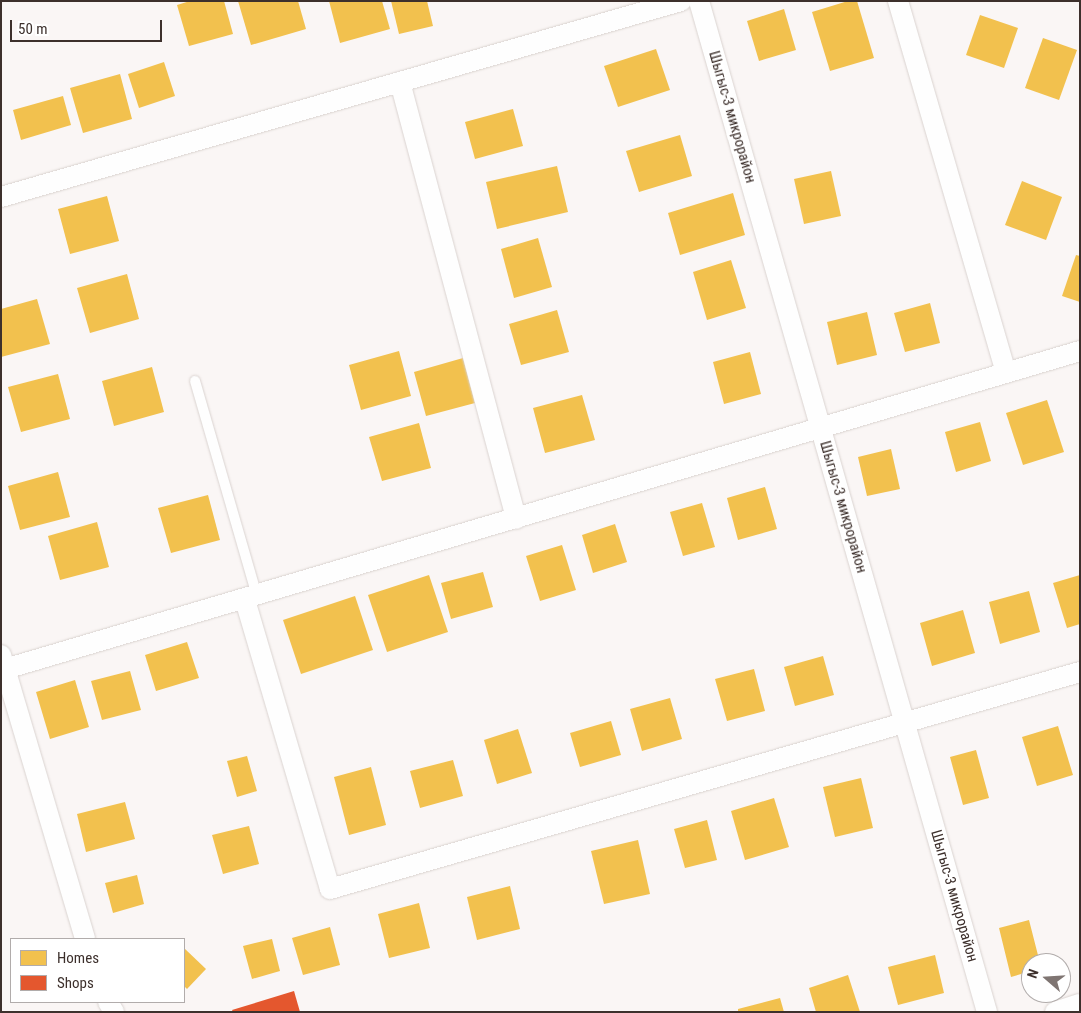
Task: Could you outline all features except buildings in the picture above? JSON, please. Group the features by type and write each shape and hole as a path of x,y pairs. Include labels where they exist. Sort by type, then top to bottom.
{"street":[{"path":"1,196 681,1"},
{"name":"Шыгыс-3 микрорайон","path":"699,1 987,1012"},
{"path":"898,1 1006,373"},
{"path":"400,82 516,519"},
{"path":"85,938 3,662 251,598 1080,351"},
{"path":"251,598 330,889 1080,672"},
{"path":"1056,1012 1080,1004"}],"lane":[{"path":"195,381 251,598"}]}
